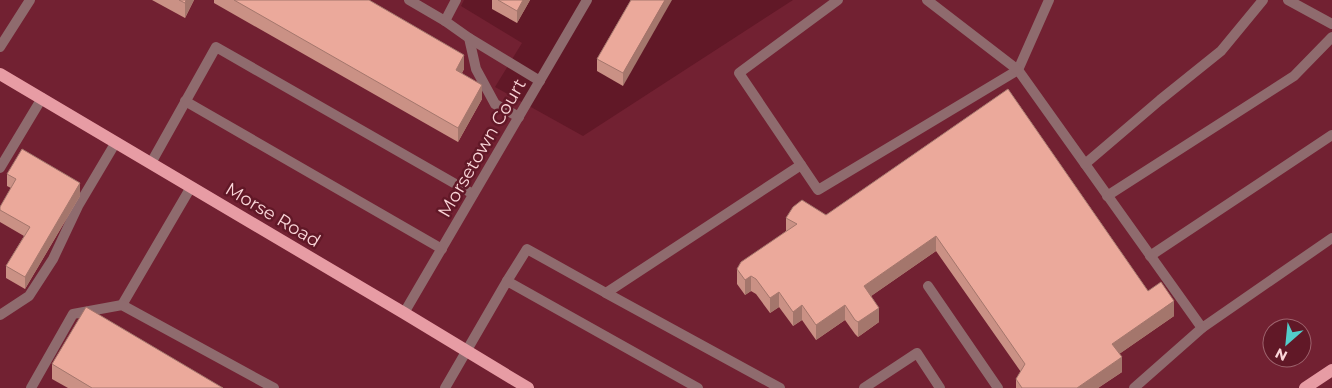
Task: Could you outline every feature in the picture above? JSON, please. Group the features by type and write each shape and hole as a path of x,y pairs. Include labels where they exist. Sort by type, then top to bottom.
{"main road":[{"name":"Morse Road","path":"0,74 528,388"},
{"path":"1305,388 1332,370"}],"street":[{"path":"0,48 30,0"},
{"path":"409,0 540,81"},
{"path":"445,21 456,0"},
{"name":"Morsetown Court","path":"404,313 587,0"},
{"path":"838,0 738,73 818,190 1018,70 1048,0"},
{"path":"927,0 1018,70 1202,328"},
{"path":"1084,164 1221,51 1263,0"},
{"path":"1288,0 1332,24"},
{"path":"470,38 476,69 496,104 519,117"},
{"path":"1107,196 1294,76 1332,38"},
{"path":"151,163 216,47 474,194"},
{"path":"0,168 42,98"},
{"path":"186,101 442,249"},
{"path":"1150,256 1332,135"},
{"path":"0,315 29,296 54,259 78,206 116,142"},
{"path":"606,293 801,165"},
{"path":"122,304 191,187"},
{"path":"1134,388 1202,328 1332,238"},
{"path":"445,388 527,249 780,388"},
{"path":"508,281 698,388"},
{"path":"928,286 998,388"},
{"path":"31,388 73,314 122,304 274,388"},
{"path":"864,388 917,353 940,388"}],"shaded area":[{"path":"0,0 464,0 461,6 522,43 495,87 583,136 793,0 1332,0 1332,388 0,388"}],"building":[{"path":"234,0 369,0 464,55 456,70 482,85 458,128"},
{"path":"498,0 523,0 517,11"},
{"path":"631,0 665,0 623,73 597,59"},
{"path":"1008,89 1148,291 1161,282 1174,301 1112,344 1122,357 1077,388 1022,388 1016,379 1025,364 936,236 864,286 879,308 858,322 845,305 816,325 802,305 793,312 779,292 770,298 756,279 751,276 745,280 737,269 741,262 797,224 786,218 793,207 802,200 826,215"},
{"path":"22,149 80,183 25,277 6,266 30,227 0,210 16,179 7,174"},
{"path":"86,307 223,388 92,388 52,364"}]}
